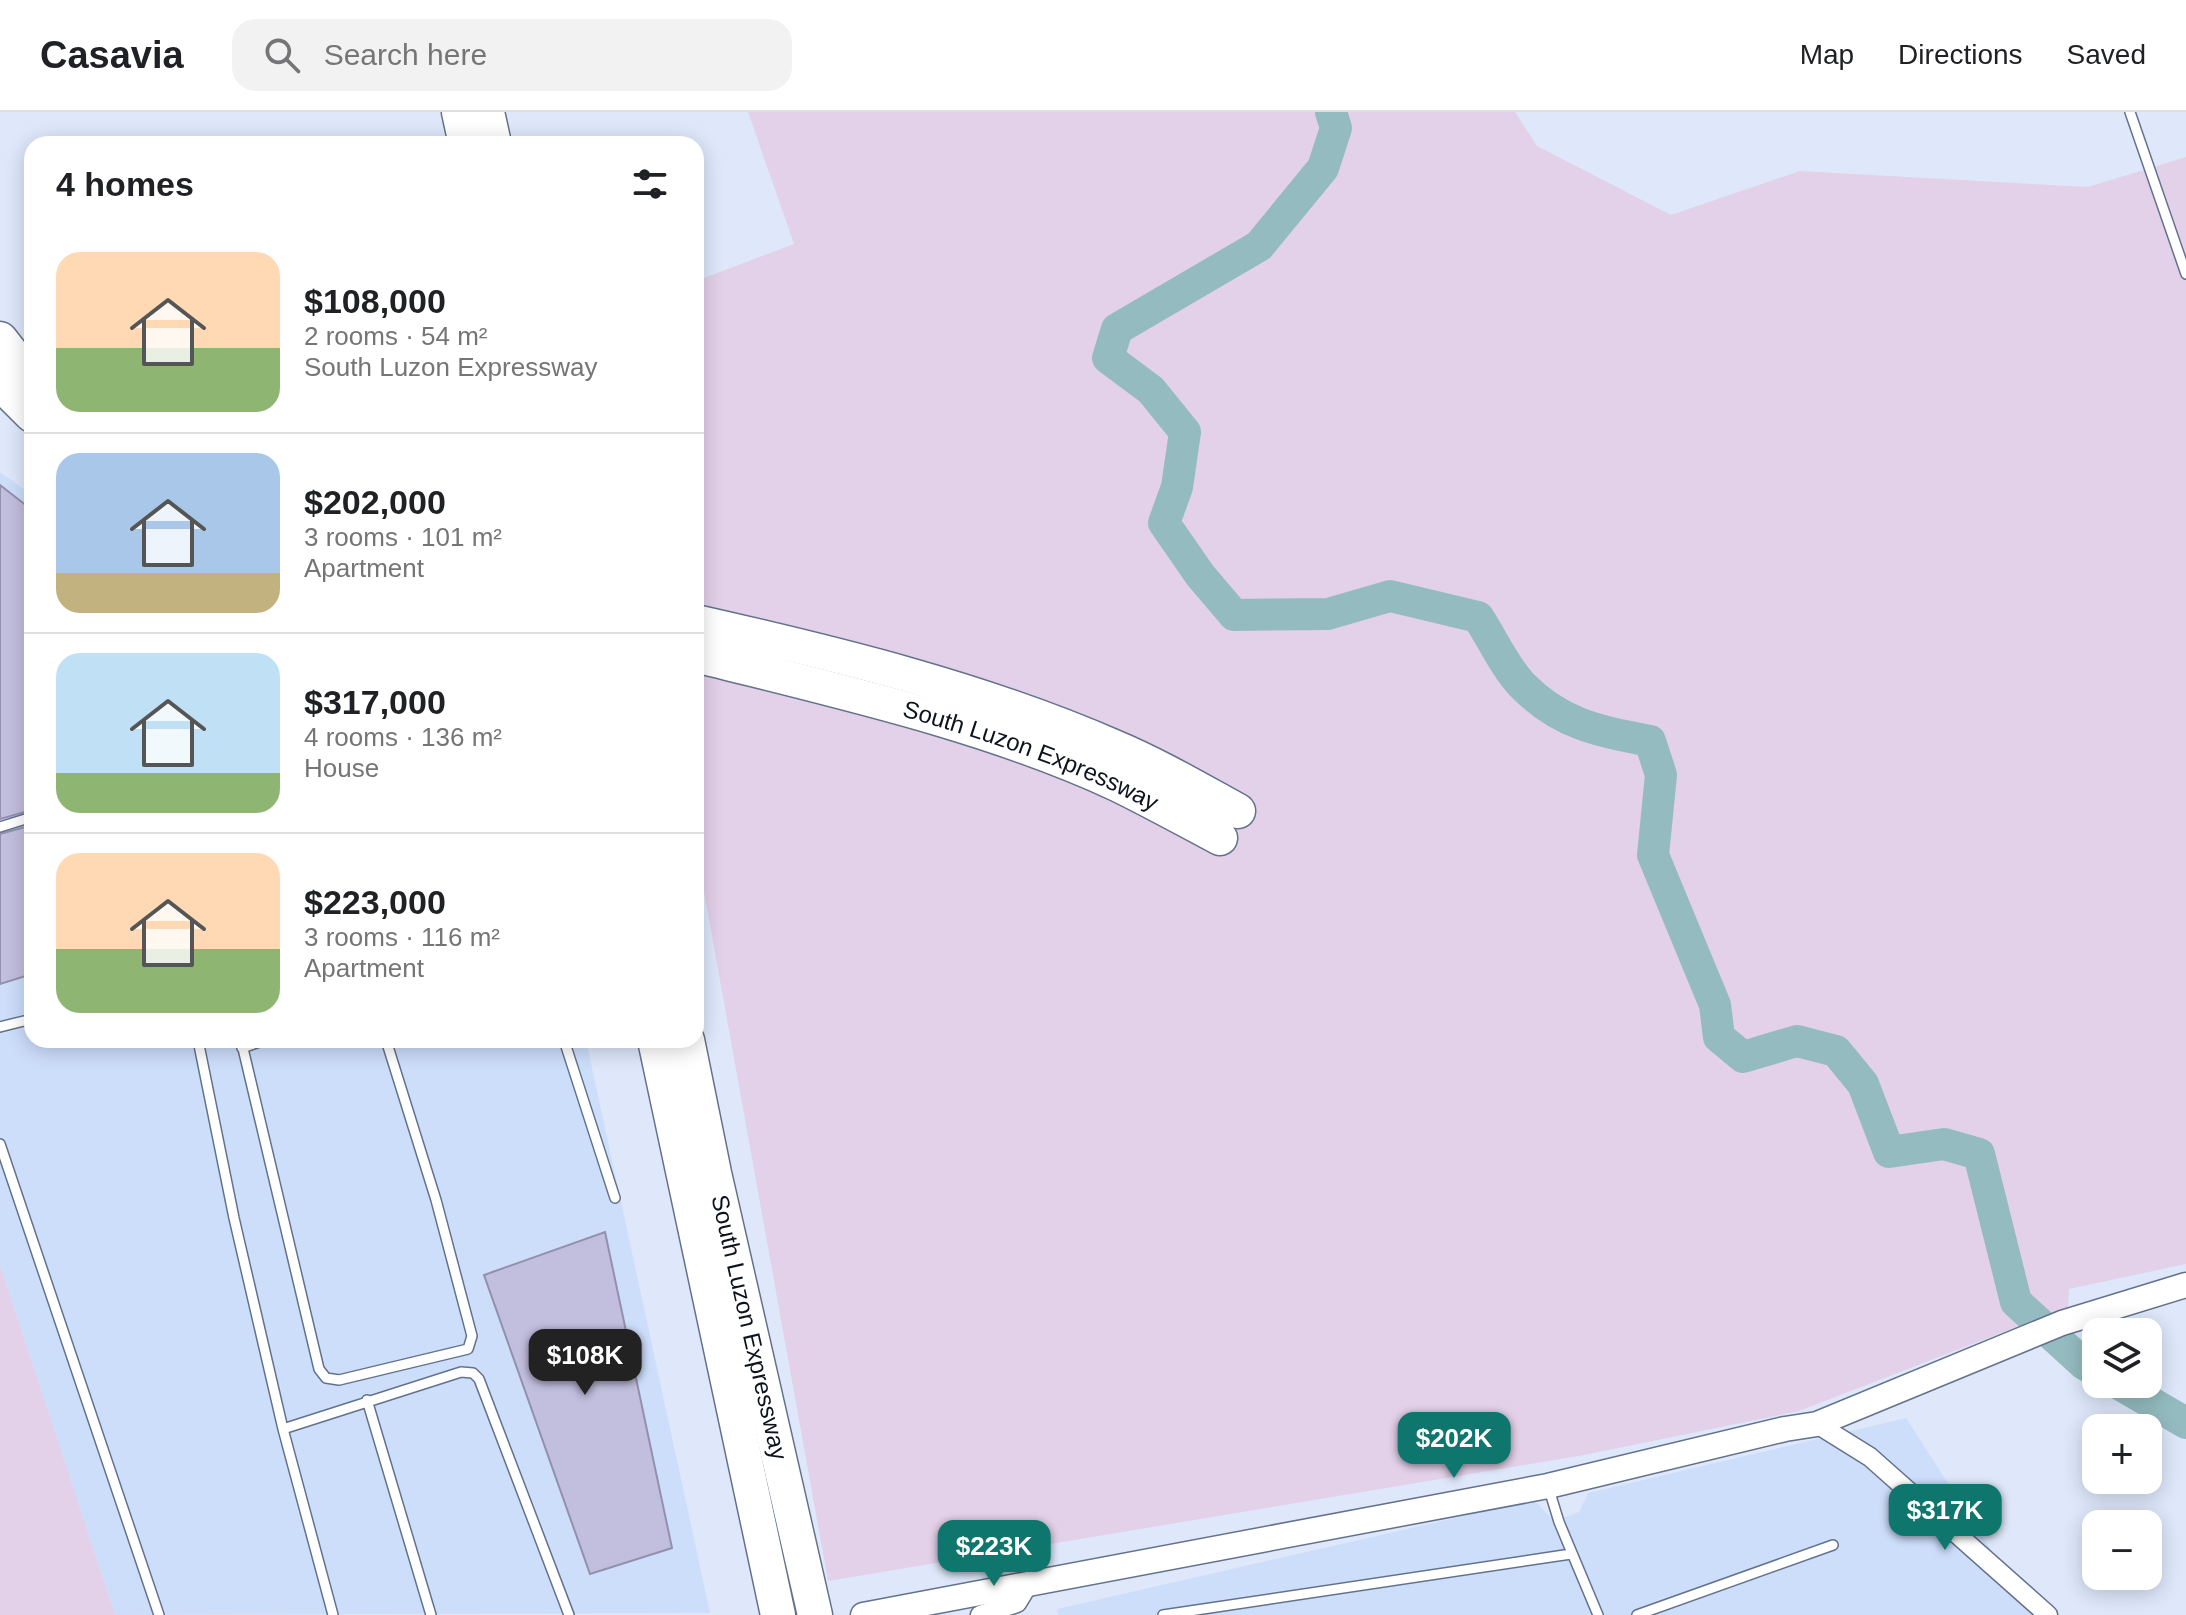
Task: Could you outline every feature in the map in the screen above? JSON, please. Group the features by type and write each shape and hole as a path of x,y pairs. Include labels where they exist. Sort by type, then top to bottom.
{"highway":[{"path":"459,112 464,136"},
{"path":"487,112 492,136"},
{"path":"0,339 24,370"},
{"path":"0,383 24,407"},
{"name":"South Luzon Expressway","path":"704,624 832,654 1032,714 1116,747 1229,825 1051,757 939,720 704,657"},
{"name":"South Luzon Expressway","path":"657,1048 778,1615"},
{"name":"South Luzon Expressway","path":"689,1048 714,1173 815,1615"}],"street":[{"path":"863,1615 1548,1486 1817,1424 2062,1323 2186,1285"},
{"path":"1817,1424 1870,1457 2048,1615"},
{"path":"980,1615 1017,1603 1028,1585"}],"lane":[{"path":"2130,112 2186,274"},
{"path":"0,827 24,820"},
{"path":"0,1027 24,1021"},
{"path":"200,1048 234,1218 283,1429 333,1615"},
{"path":"243,1048 319,1369 326,1378 339,1380 468,1349 472,1336 436,1200 388,1048"},
{"path":"567,1048 615,1198"},
{"path":"0,1144 159,1615"},
{"path":"283,1429 461,1372 473,1373 479,1379 569,1615"},
{"path":"367,1400 431,1615"},
{"path":"1548,1486 1571,1554 1598,1615"},
{"path":"1637,1615 1833,1545"},
{"path":"1163,1615 1571,1554"}],"shaded area":[{"path":"748,112 1515,112 1537,146 1671,215 1800,171 2088,187 2186,157 2186,1264 2069,1289 2068,1307 1799,1411 1584,1455 828,1581 704,891 704,278 794,244"},
{"path":"0,472 24,489 24,1048 588,1048 710,1613 115,1615 0,1265"},
{"path":"0,1265 115,1615 0,1615"},
{"path":"1906,1418 2033,1615 1058,1615 1057,1609 1534,1500 1554,1521 1579,1512 1588,1493"}],"building":[{"path":"0,485 24,504 24,812 0,819"},
{"path":"24,827 24,976 0,984 0,834"},
{"path":"605,1232 672,1548 590,1574 484,1275"}],"waterway":[{"path":"1331,112 1336,128 1323,168 1259,246 1117,329 1108,358 1151,390 1185,432 1177,487 1164,523 1200,575 1234,615 1328,614 1390,596 1478,617 1522,685 1551,709 1581,724 1650,741 1661,775 1653,855 1715,1005 1719,1037 1743,1057 1797,1041 1836,1051 1863,1084 1889,1152 1944,1144 1979,1154 2016,1302 2082,1362"},
{"path":"2143,1398 2186,1423"}]}
